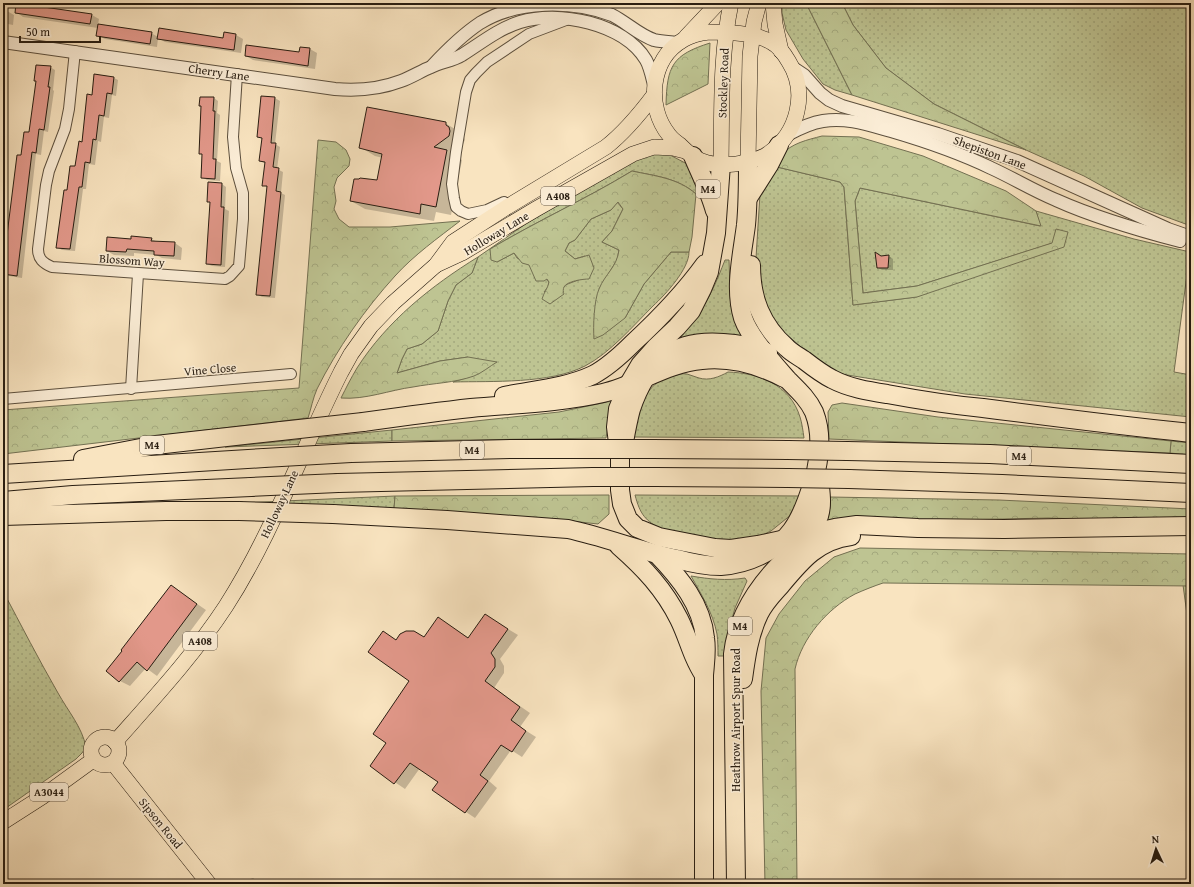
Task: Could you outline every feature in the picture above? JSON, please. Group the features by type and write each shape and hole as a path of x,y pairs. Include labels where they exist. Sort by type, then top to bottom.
{"highway":[{"name":"M4","path":"748,199 783,140"},
{"name":"M4","path":"690,154 712,199 718,224"},
{"name":"M4","path":"3,516 166,511 333,514 447,520 547,527 585,532 657,555 695,564 720,566 733,565 757,558 785,539 793,529 805,506 810,494 819,455 819,436 814,413 805,398 764,351 751,334 744,319 741,306 739,279 748,199 748,161"},
{"name":"M4","path":"704,884 704,676 706,639 698,610 683,584 628,519 622,504 620,490 620,459 617,434 617,415 627,387 640,365 691,311 709,272 718,224 721,164"},
{"name":"M4","path":"746,224 750,245 751,281 756,304 777,338 788,349 818,371 832,379 847,386 863,390 923,401 1191,433"},
{"name":"M4","path":"471,408 504,396 574,382 593,375 627,349 670,307 689,286 713,253"},
{"name":"M4","path":"620,459 631,410 645,379 665,356 691,344 730,344 764,351 783,361 818,384 848,398 883,404 923,401"},
{"name":"M4","path":"25,472 156,445 363,422 471,408 568,400 627,387 662,371 688,362 713,359 743,363 762,368 788,380"},
{"name":"M4","path":"3,474 351,453 511,449 788,450 997,454 1191,464"},
{"name":"Heathrow Airport Spur Road","path":"736,884 734,643 741,623 756,592 808,534 817,520 821,507 817,464"},
{"path":"3,501 73,495 338,483 593,477 849,479 1002,484 1191,493"},
{"name":"M4","path":"637,528 660,537 674,540 720,548 744,548 835,528 857,525 918,528 1191,526"},
{"name":"M4","path":"734,741 746,656 753,628 759,614 791,572 808,554 835,539 918,528"},
{"name":"M4","path":"611,540 643,567 655,580 666,596 680,620 694,657 704,676"}],"main road":[{"name":"A408","path":"718,3 669,52 660,66 654,90 656,109 663,127 669,136 690,154 701,161 711,164 738,164 748,161 766,155 783,140"},
{"name":"Stockley Road","path":"721,164 723,63 731,3"},
{"path":"748,161 750,56 752,36 759,3"},
{"path":"773,3 775,24 781,51"},
{"path":"681,41 709,32 726,32 752,36 771,42 781,51 792,67 798,80 800,99 797,112 783,140"},
{"name":"Holloway Lane","path":"115,742 183,665 226,606 268,529 332,391 351,354 371,326 436,265 453,242 507,207 601,151 620,136 632,124 654,90"},
{"name":"Holloway Lane","path":"436,265 462,253 633,154 654,147 673,148 690,154"},
{"path":"104,737 112,739 118,746 119,755 113,763 105,766 100,765 93,760 90,751 96,740 104,737"},
{"name":"A3044","path":"3,822 42,797 93,760"},
{"name":"Sipson Road","path":"113,763 209,884"}],"street":[{"name":"Cherry Lane","path":"432,66 455,42 480,23 509,10 540,4 561,3 592,8 613,16 654,40 681,41"},
{"name":"Cherry Lane","path":"3,42 335,89 352,90 388,85 402,81 432,66 454,59 496,33 520,22 549,18 570,18 597,25 630,42 639,50 650,69 654,90"},
{"path":"549,182 486,210 468,214 456,207 452,184 466,92 470,80 488,62 529,34 570,18"},
{"name":"Blossom Way","path":"75,51 66,129 49,171 38,255 40,260 52,268 225,279 230,276 239,266 244,204 243,192 236,168 233,137 237,74"},
{"name":"Shepiston Lane","path":"792,67 804,75 820,93 829,100 842,106 938,134 1017,161 1168,229 1191,237"},
{"name":"Shepiston Lane","path":"783,140 800,128 823,121 850,120 868,124 935,146 990,167 1057,201 1102,219 1191,243"},
{"path":"131,389 138,274"},
{"name":"Vine Close","path":"3,399 291,374"}],"green space":[{"path":"782,3 806,3 852,95 835,90 823,84 803,59 786,30 782,13"},
{"path":"806,3 842,3 853,25 886,68 934,104 1026,150 852,95"},
{"path":"842,3 1191,3 1191,226 1142,208 1084,176 1026,150 934,104 886,68 853,25"},
{"path":"710,43 708,84 666,105 668,81 670,71 674,64 687,52"},
{"path":"822,136 859,137 923,156 1006,191 1036,211 1041,226 860,188 855,201 863,293 917,286 1052,243 1056,229 1068,232 1064,247 917,297 853,305 844,187 840,182 777,167 781,155 785,151 800,142"},
{"path":"318,140 336,142 346,150 350,159 349,166 337,178 334,187 336,201 334,209 339,219 349,227 390,227 460,221 410,261 373,302 333,359 316,392 308,418 3,454 3,410 299,388"},
{"path":"649,155 670,155 689,165 703,194 696,194 682,184 666,178 632,171 490,249 497,262 514,253 517,258 529,264 549,282 548,287 544,292 563,288 565,285 581,279 585,256 575,259 565,251 569,243 575,240 591,219 611,210 617,202 623,209 612,231 602,242 619,250 617,260 599,289 625,318 644,284 671,252 689,252 685,266 676,281 612,347 585,366 571,372 538,379 453,382 475,375 468,357 440,361 397,373 407,349 422,344 438,331 448,301 456,285 472,273 478,257 527,223 636,160"},
{"path":"777,167 840,182 844,187 853,305 916,297 1053,243 917,286 863,293 855,201 860,188 1040,226 1036,211 1134,239 1190,252 1174,372 1191,375 1191,417 965,394 835,373 822,365 772,322 758,286 756,258 760,194"},
{"path":"632,171 674,181 682,184 696,194 689,252 671,252 644,284 625,318 603,335 594,339 594,314 597,294 618,256 619,250 602,242 612,231 623,209 618,202 611,210 591,219 575,240 569,243 565,251 575,259 589,255 594,268 589,279 568,283 564,288 564,294 550,304 542,299 549,282 547,279 544,281 536,281 529,265 522,263 514,253 497,262 491,260 490,249"},
{"path":"478,257 472,273 456,285 448,301 438,331 422,344 407,349 397,373 440,361 468,357 497,362 477,375 459,380 404,388 359,398 341,398 357,368 382,335 396,320 427,292"},
{"path":"725,260 729,260 730,287 733,305 747,338 697,335 681,338 684,330 695,318 709,297"},
{"path":"728,372 761,378 772,382 781,389 789,396 795,406 801,419 804,438 634,437 640,409 648,392 654,385 662,380 680,374 710,379"},
{"path":"612,401 606,438 392,441 392,430 559,412"},
{"path":"842,403 938,417 1171,441 1170,453 829,439 828,412 832,405"},
{"path":"392,430 392,441 225,447"},
{"path":"1171,441 1191,443 1191,455 1170,453"},
{"path":"609,495 609,514 598,524 553,519 394,509 395,496"},
{"path":"635,495 802,496 792,514 771,531 760,536 732,543 663,530 644,516"},
{"path":"395,496 394,509 240,503"},
{"path":"830,497 999,500 1191,509 1191,522 1048,518 825,523 830,508"},
{"path":"860,548 1191,554 1191,586 883,583 855,594 845,600 826,616 817,626 803,646 795,669 797,884 765,884 761,691 766,638 779,614 805,581 834,557"},
{"path":"691,576 718,579 745,578 747,581 735,608 728,633 725,656 718,656 717,634 713,619"},
{"path":"1183,585 1191,586 1191,644"},
{"path":"3,591 51,681 78,726 86,747 76,759 3,810"}],"building":[{"path":"16,3 92,14 90,24 15,13"},
{"path":"98,24 152,32 150,44 96,36"},
{"path":"159,28 223,38 224,32 236,34 234,50 157,39"},
{"path":"246,45 299,52 300,47 310,48 308,66 245,56"},
{"path":"36,65 51,66 48,87 50,87 44,130 39,129 36,153 32,152 17,276 3,274 4,259 17,155 21,155 24,132 29,132 36,81 34,81"},
{"path":"94,74 114,77 112,94 107,93 104,116 99,115 96,140 93,139 90,163 85,162 82,187 79,187 70,249 56,248 64,190 67,190 70,166 75,166 79,141 82,142 87,94 92,95"},
{"path":"261,96 275,97 271,143 276,143 273,167 279,168 276,191 281,192 270,296 256,295 267,186 262,186 265,162 259,161 262,138 257,137"},
{"path":"200,97 214,97 213,111 215,111 213,159 216,159 215,179 201,178 202,154 199,154"},
{"path":"367,107 446,122 446,125 449,127 450,131 449,136 434,147 447,150 436,207 421,204 420,214 350,201 354,179 360,178 377,180 382,154 359,148"},
{"path":"208,182 222,183 221,207 224,207 221,265 206,264 210,202 207,202"},
{"path":"131,236 152,238 151,241 175,242 174,256 154,255 154,251 127,249 126,252 106,251 107,237 131,239"},
{"path":"875,252 881,256 889,255 888,268 877,268"},
{"path":"171,585 197,604 147,671 137,662 119,682 106,671"},
{"path":"485,614 508,629 491,653 495,659 495,667 485,681 520,707 511,720 526,731 512,752 501,745 480,775 488,781 465,813 432,790 438,782 410,763 394,784 370,766 386,743 373,734 409,681 368,652 383,631 396,640 400,634 406,631 414,631 424,637 438,617 468,638"}]}
